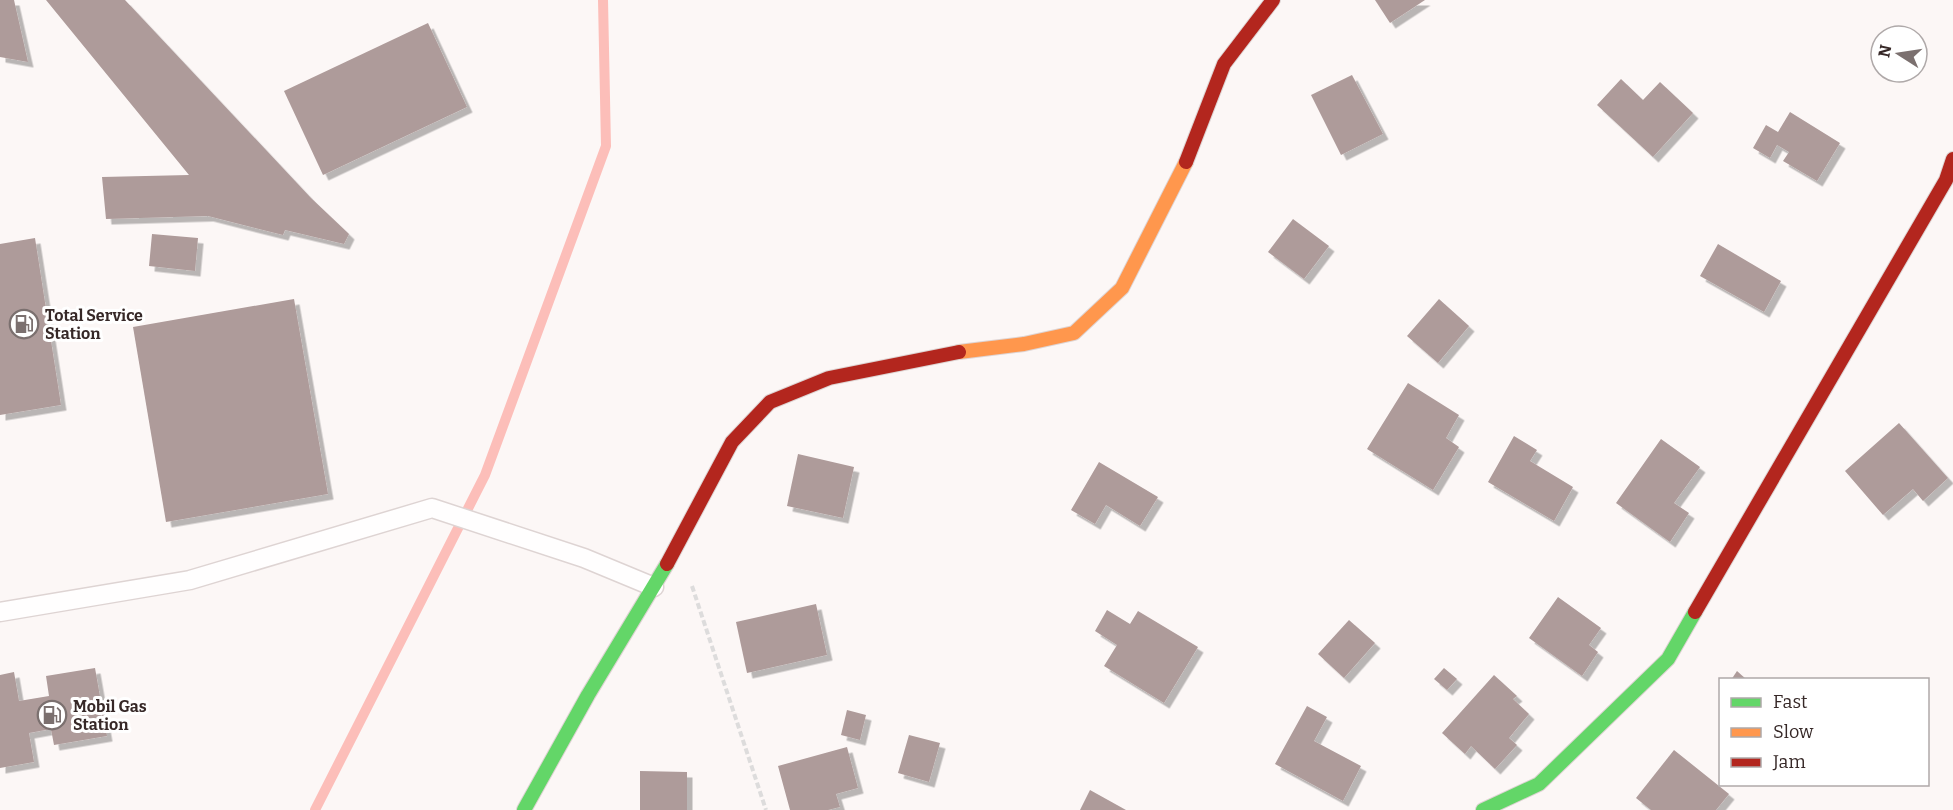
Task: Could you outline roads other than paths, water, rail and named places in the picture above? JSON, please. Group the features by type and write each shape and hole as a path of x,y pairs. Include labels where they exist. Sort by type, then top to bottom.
{"street":[{"path":"524,810 588,694 654,587 732,442 771,402 829,378 970,350 1023,344 1074,333 1122,288 1186,163 1224,64 1273,0"},
{"path":"1484,810 1539,784 1668,659 1946,180 1953,159"}],"lane":[{"path":"0,612 190,580 432,508 507,532 654,587"}],"waterway":[{"path":"315,810 485,475 606,146 603,0"}],"place":[{"name":"Total Service Station","path":"24,324"},
{"name":"Mobil Gas Station","path":"52,715"}]}
